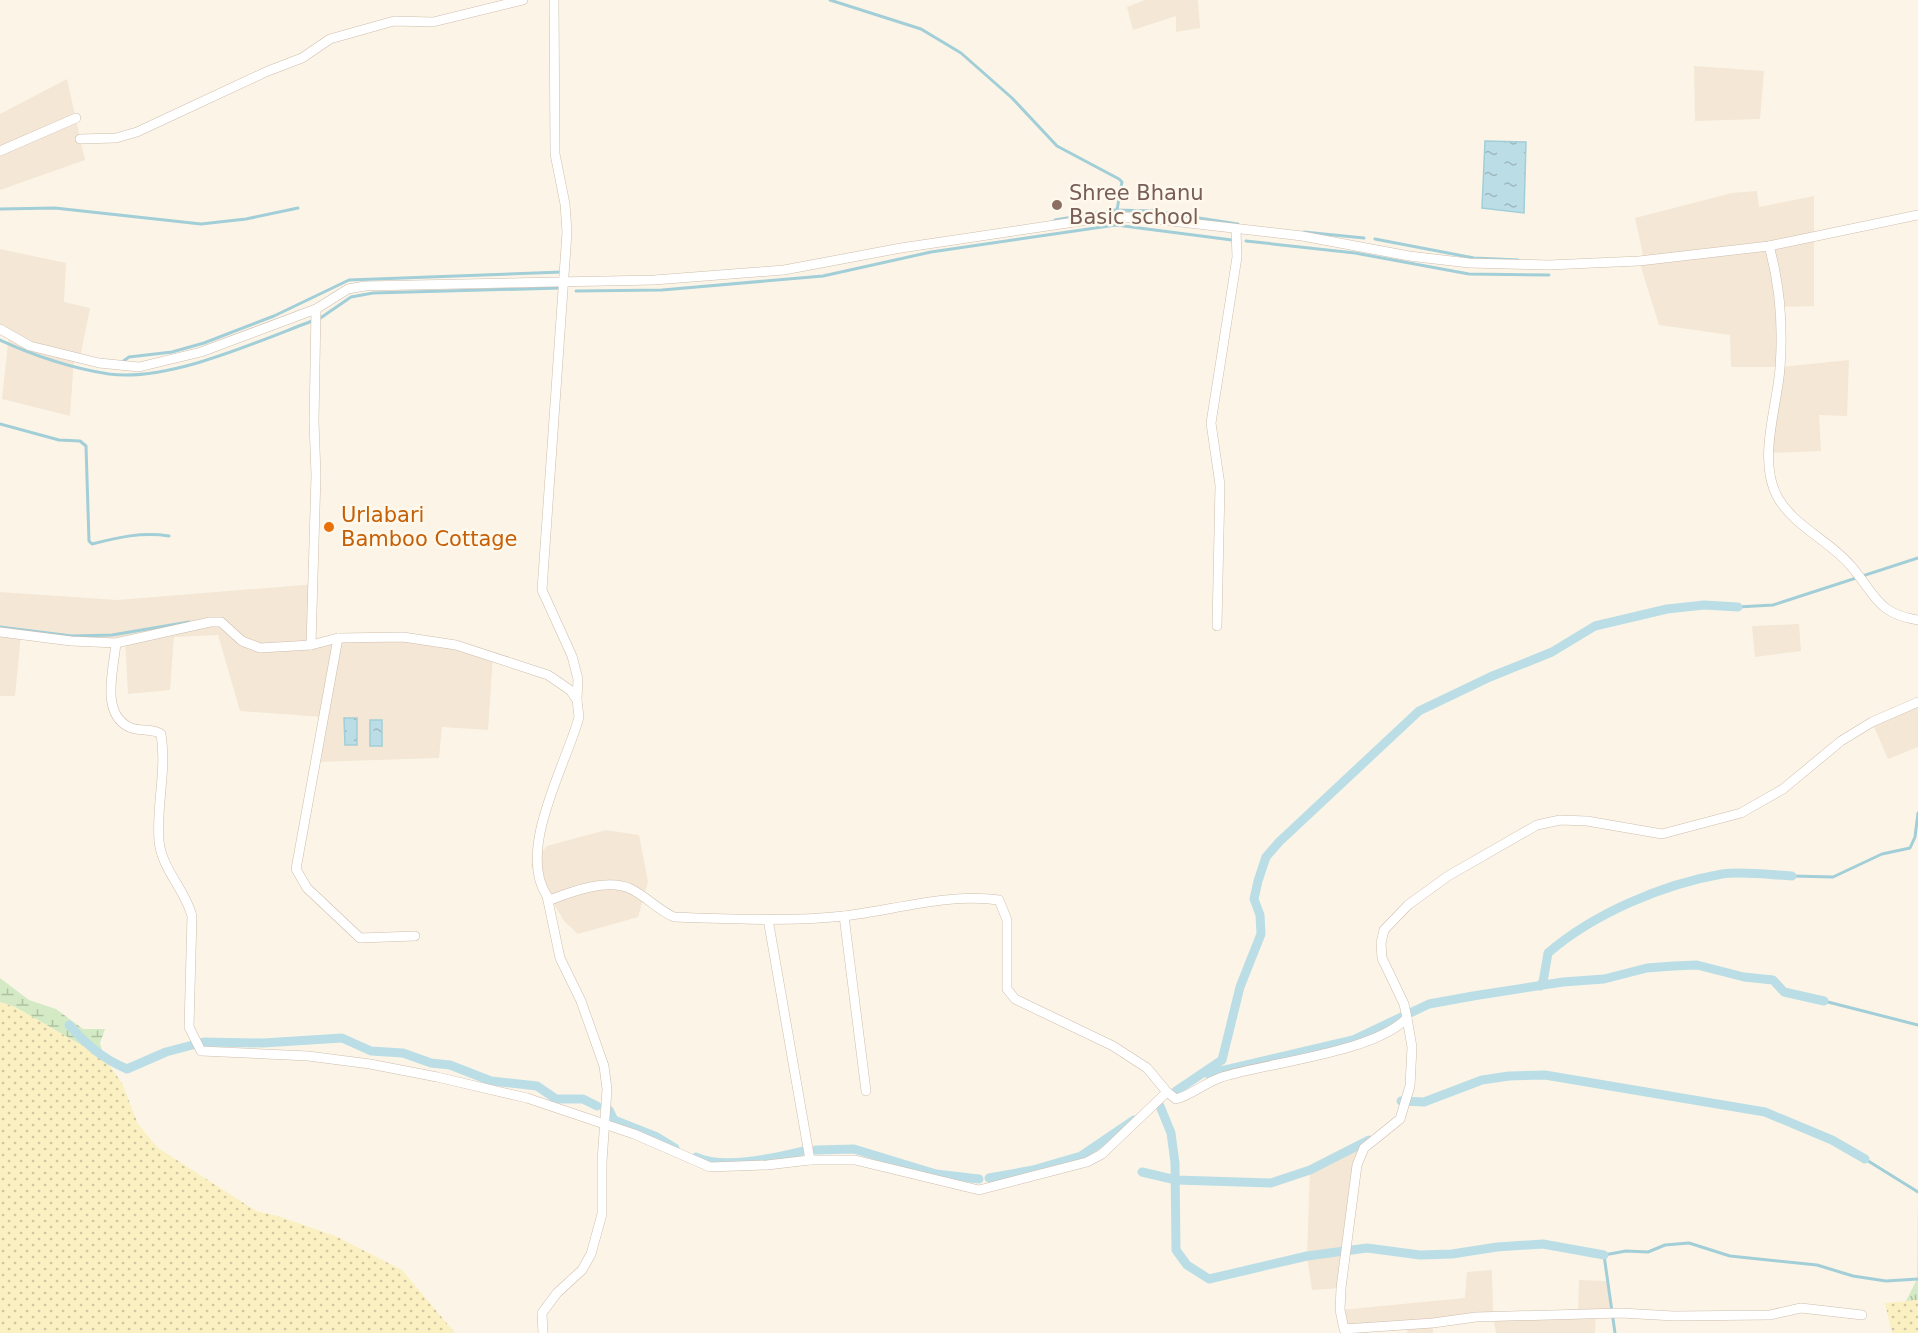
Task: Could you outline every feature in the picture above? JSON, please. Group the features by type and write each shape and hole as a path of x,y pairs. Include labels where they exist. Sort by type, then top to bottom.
{"street":[{"path":"80,139 116,138 137,132 268,71 302,58 330,39 394,21 433,22 523,0"},
{"path":"554,0 555,154 566,223 549,519 542,590 572,656 578,679 579,717 556,781 540,841 542,888 550,900 595,886 619,885 632,889 662,911 675,916 768,919 844,916 948,900 999,900 1007,920 1008,989 1015,999 1113,1046 1147,1068 1167,1092 1179,1098 1219,1077 1342,1048 1400,1025 1407,1018"},
{"path":"0,151 76,118"},
{"path":"0,329 30,346 99,363 139,367 201,352 316,309 348,290 365,286 564,283 685,278 784,270 912,246 1108,217 1145,218 1302,236 1409,256 1469,263 1549,265 1640,261 1769,246 1918,215"},
{"path":"1217,626 1220,484 1211,423 1237,257 1236,230"},
{"path":"1769,246 1779,279 1780,328 1780,367 1769,453 1772,485 1788,511 1851,566 1883,609 1899,617 1918,620"},
{"path":"311,645 316,475 314,422 316,309"},
{"path":"0,632 72,641 116,643 210,622 221,622 251,646 311,645 338,638 403,638 456,645 549,675 570,690 577,700"},
{"path":"338,638 296,869 307,888 360,938 415,936"},
{"path":"116,643 111,699 115,716 131,728 156,731 161,734 164,753 159,840 170,874 189,901 192,916 189,1027 196,1037 199,1048 204,1052 308,1056 381,1066 527,1098 605,1124 710,1167 766,1165 810,1160 855,1160 979,1190 1087,1162 1110,1147 1167,1092"},
{"path":"1862,1315 1801,1308 1770,1316 1674,1316 1621,1312 1476,1317 1344,1331 1340,1310 1357,1165 1364,1148 1400,1119 1410,1086 1412,1047 1404,1004 1382,958 1381,943 1384,930 1408,905 1448,876 1537,825 1560,820 1587,821 1662,834 1741,813 1783,789 1841,741 1872,722 1918,702"},
{"path":"543,1333 542,1313 557,1293 582,1270 591,1254 602,1214 602,1161 607,1089 604,1066 581,1001 560,958 547,896"},
{"path":"844,916 866,1091"},
{"path":"768,919 810,1160"},
{"path":"1400,1025 1409,1033"}],"shaded area":[{"path":"1145,0 1198,0 1200,28 1176,32 1176,16 1133,30 1127,7"},
{"path":"1694,66 1764,71 1760,119 1695,121"},
{"path":"67,79 85,160 0,190 0,114"},
{"path":"1757,191 1759,207 1814,196 1814,306 1779,307 1781,367 1849,360 1847,416 1819,415 1821,451 1769,453 1780,367 1731,367 1730,335 1659,325 1639,261 1643,255 1635,218 1732,193"},
{"path":"0,249 66,263 64,302 90,308 80,358 74,358 70,416 2,399 9,334 0,329"},
{"path":"316,584 313,641 403,637 493,656 488,730 442,727 439,758 316,762 324,717 240,711 218,635 174,637 170,690 128,694 125,640 21,634 15,696 0,696 0,592 117,600"},
{"path":"1799,624 1801,651 1755,657 1752,626"},
{"path":"1918,702 1918,747 1888,759 1872,722"},
{"path":"606,830 639,835 648,882 638,917 578,934 564,921 531,865 547,846"},
{"path":"1356,1147 1364,1148 1341,1288 1312,1290 1307,1256 1310,1170"},
{"path":"1492,1270 1493,1316 1578,1314 1579,1280 1607,1281 1610,1310 1596,1314 1595,1333 1496,1333 1493,1317 1433,1324 1433,1333 1407,1333 1408,1324 1369,1326 1368,1333 1344,1333 1340,1310 1465,1298 1467,1272"}],"green space":[{"path":"0,978 29,1000 56,1009 83,1029 105,1029 100,1043 104,1058 15,1007 0,1002"},
{"path":"1917,1192 1918,1300 1906,1301 1917,1279"}],"sand":[{"path":"0,1002 15,1007 104,1058 122,1083 138,1124 158,1148 256,1211 278,1216 335,1236 402,1270 455,1333 0,1333"},
{"path":"1918,1300 1918,1333 1892,1333 1885,1303"}],"water":[{"path":"1485,141 1526,142 1524,213 1482,208"},
{"path":"344,718 357,718 357,745 345,745"},
{"path":"370,720 382,720 382,746 370,746"}],"waterway":[{"path":"830,0 921,29 961,53 1012,98 1057,146 1122,182 1117,210"},
{"path":"0,209 55,208 201,224 246,219 298,208"},
{"path":"1055,220 1115,210 1153,211 1238,224"},
{"path":"576,291 662,290 823,276 931,252 1116,225 1232,240"},
{"path":"1304,232 1364,238"},
{"path":"1375,239 1474,258 1518,260"},
{"path":"1246,241 1355,253 1469,274 1549,275"},
{"path":"122,362 129,357 172,352 204,343 274,316 349,280 562,272"},
{"path":"319,319 351,297 373,293 561,288"},
{"path":"0,340 67,365 109,374 133,375 158,372 212,358 312,321"},
{"path":"0,424 59,440 80,441 86,446 89,541 92,544 130,536 169,536"},
{"path":"1738,607 1773,605 1918,558"},
{"path":"1176,1091 1222,1060 1240,987 1261,934 1260,915 1254,899 1266,857 1279,842 1419,711 1490,677 1552,652 1595,626 1667,609 1704,605 1738,607"},
{"path":"0,627 72,636 112,635 189,622"},
{"path":"1792,876 1833,877 1882,854 1910,848 1915,837 1918,813"},
{"path":"1540,986 1543,982 1548,953 1586,926 1630,903 1676,885 1722,874 1792,876"},
{"path":"1208,1074 1353,1040 1429,1004 1563,982 1604,979 1647,968 1697,965 1744,977 1773,980 1784,992 1824,1001"},
{"path":"1824,1001 1918,1025"},
{"path":"69,1025 96,1051 127,1069 166,1052 204,1042 263,1043 342,1038 371,1051 403,1053 431,1063 450,1065 491,1081 537,1086 556,1099 583,1099 597,1106"},
{"path":"1401,1101 1424,1102 1482,1080 1509,1076 1545,1075 1765,1112 1832,1140 1865,1159"},
{"path":"1160,1106 1171,1133 1175,1163 1176,1250 1187,1265 1209,1279 1307,1256 1367,1248 1420,1255 1452,1254 1497,1247 1543,1244 1604,1255"},
{"path":"609,1110 614,1120 657,1137 675,1148"},
{"path":"989,1178 1033,1170 1081,1156 1134,1120"},
{"path":"1142,1172 1176,1180 1271,1183 1310,1170 1369,1140"},
{"path":"816,1150 854,1149 936,1174 979,1179"},
{"path":"696,1157 707,1161 734,1163 803,1151"},
{"path":"1865,1159 1918,1192"},
{"path":"1615,1333 1604,1255 1626,1251 1648,1252 1665,1245 1689,1243 1730,1256 1817,1265 1853,1276 1886,1281 1918,1279"}],"place":[{"name":"Shree Bhanu Basic school","path":"1057,205"},
{"name":"Urlabari Bamboo Cottage","path":"329,527"}]}
